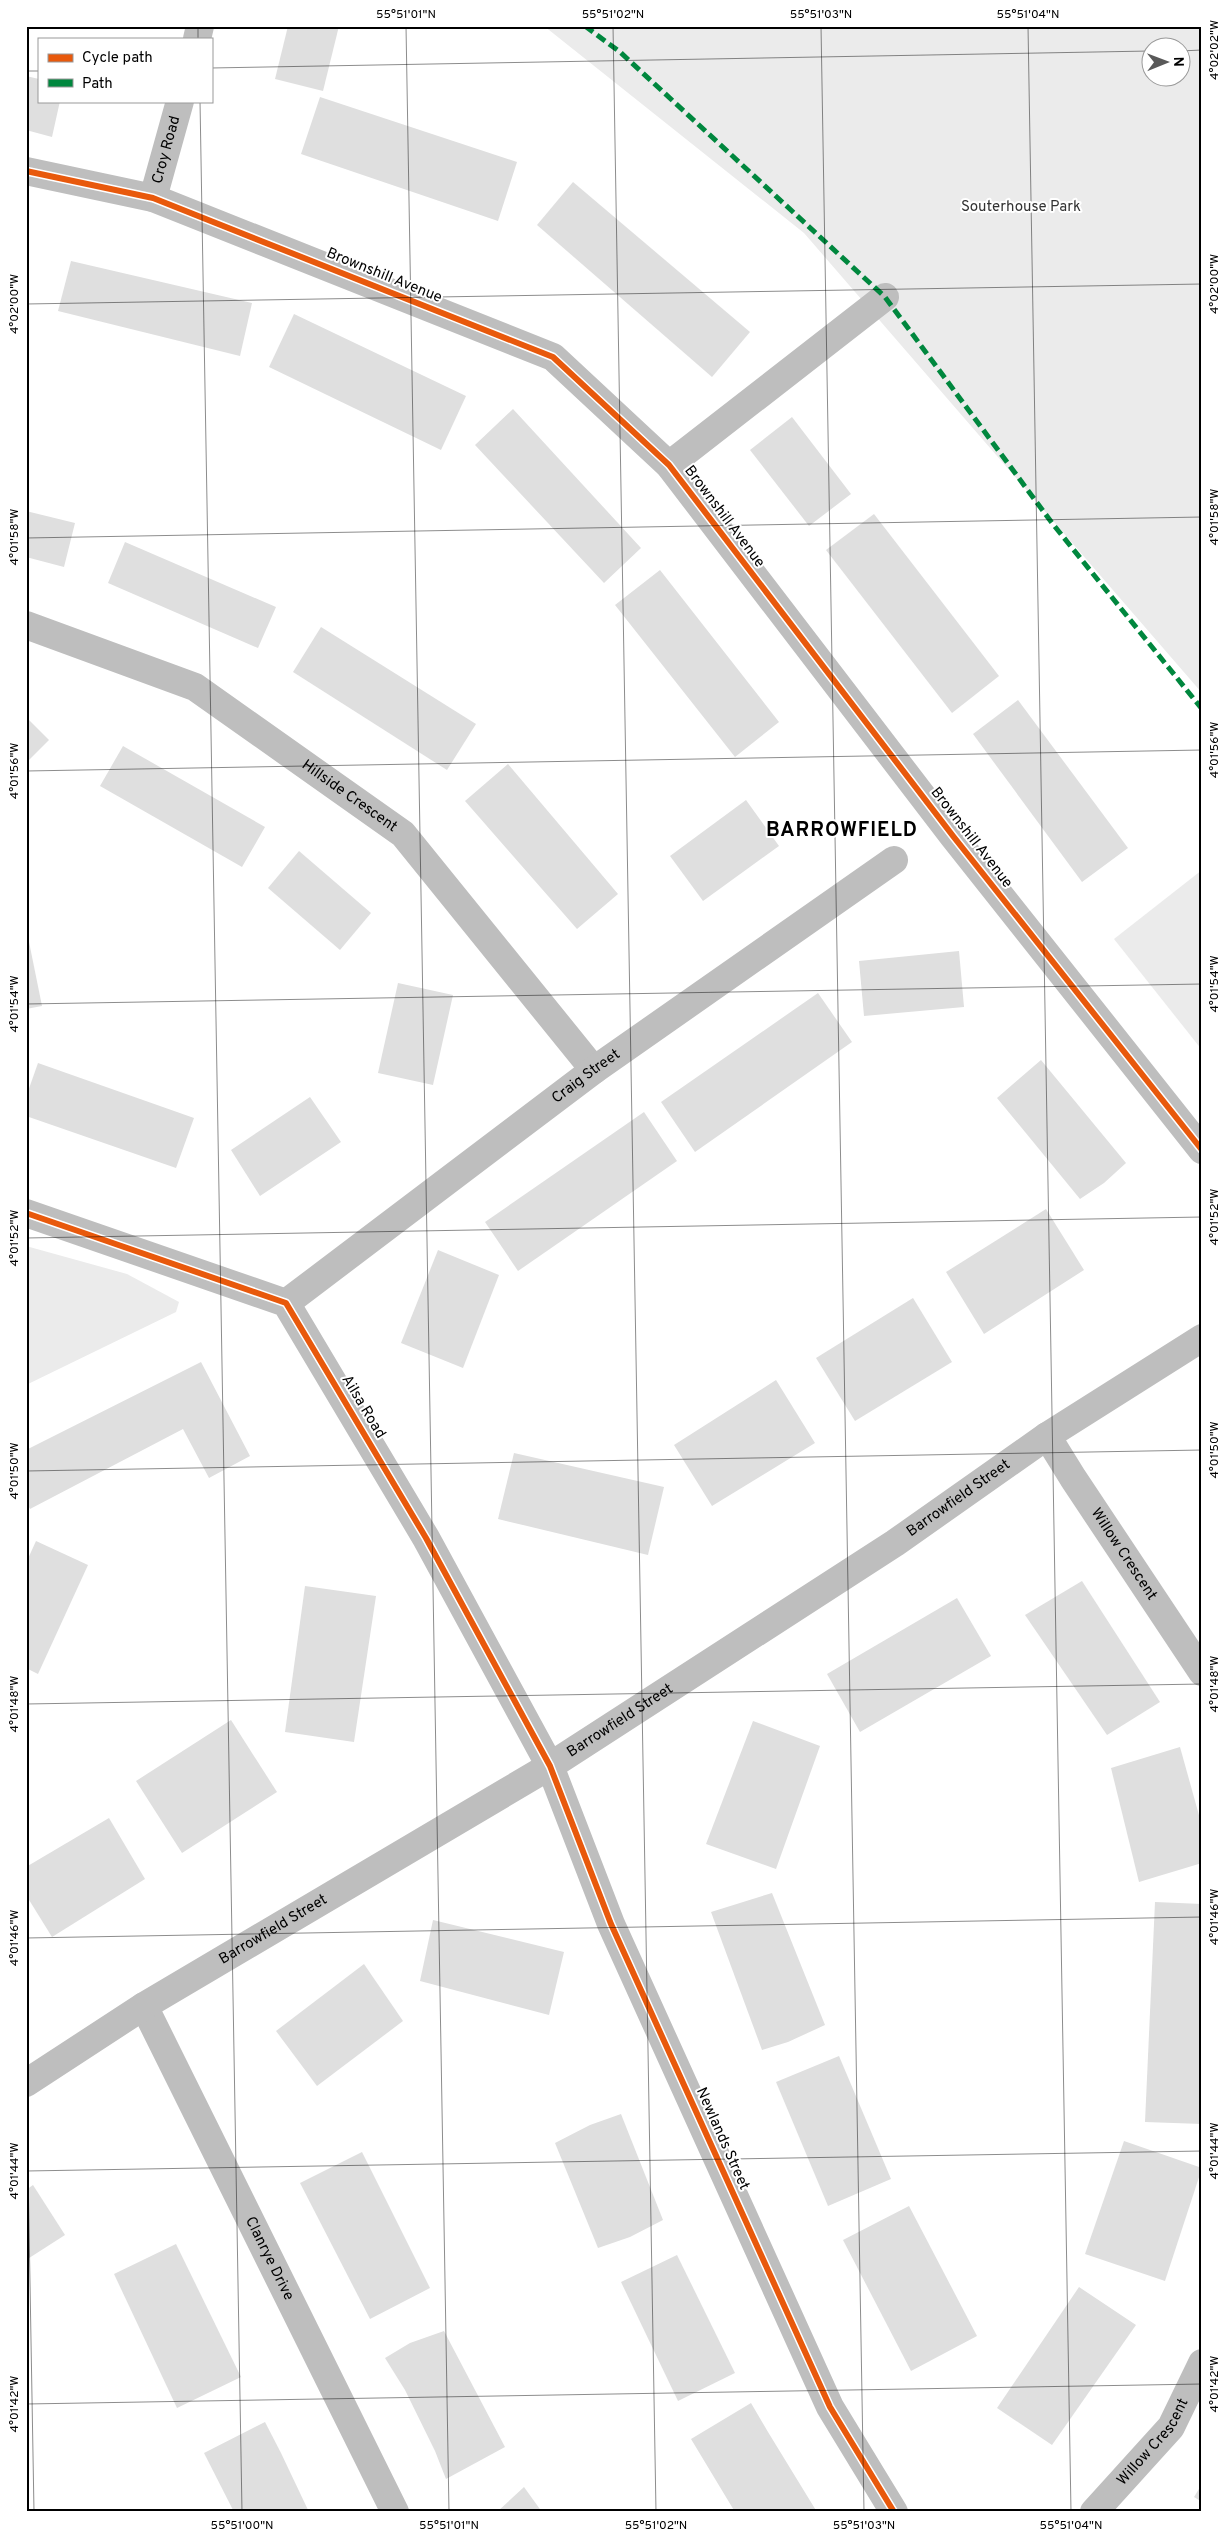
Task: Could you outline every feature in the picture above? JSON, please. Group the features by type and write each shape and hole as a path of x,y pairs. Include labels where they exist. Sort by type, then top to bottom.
{"street":[{"name":"Croy Road","path":"154,198 180,102"},
{"name":"Brownshill Avenue","path":"26,171 154,198 554,357 669,465 953,836 1202,1150"},
{"path":"669,465 886,297"},
{"name":"Hillside Crescent","path":"26,625 195,687 403,834 594,1070"},
{"name":"Craig Street","path":"286,1303 594,1070 894,860"},
{"path":"26,1213 286,1303"},
{"name":"Ailsa Road","path":"286,1303 426,1538 550,1766"},
{"name":"Barrowfield Street","path":"26,2083 144,2006 550,1766 895,1543 1047,1436 1202,1338"},
{"name":"Willow Crescent","path":"1047,1436 1202,1672"},
{"name":"Newlands Street","path":"550,1766 611,1924 830,2406 894,2512"},
{"name":"Clanrye Drive","path":"144,2006 395,2512"},
{"name":"Willow Crescent","path":"1094,2512 1171,2427 1202,2363"}],"green space":[{"name":"Souterhouse Park","path":"544,26 1202,26 1202,693 804,233"},
{"path":"1202,870 1202,1050 1114,939"},
{"path":"26,1246 127,1274 179,1302 176,1312 26,1385"}],"building":[{"path":"288,26 339,26 323,91 275,79"},
{"path":"26,76 38,79 38,102 60,102 52,137 26,130"},
{"path":"320,97 517,162 498,221 301,154"},
{"path":"573,182 750,332 712,377 537,225"},
{"path":"71,261 252,303 240,356 58,311"},
{"path":"294,314 466,396 441,450 269,367"},
{"path":"513,409 641,548 604,583 475,445"},
{"path":"792,417 851,494 809,526 750,450"},
{"path":"26,511 75,523 64,567 26,557"},
{"path":"874,514 999,676 952,713 826,550"},
{"path":"125,542 276,607 258,648 108,583"},
{"path":"660,570 779,722 735,757 615,605"},
{"path":"321,627 476,724 447,770 293,672"},
{"path":"1018,700 1128,848 1082,882 973,734"},
{"path":"26,717 49,740 26,763"},
{"path":"123,746 265,827 242,867 100,786"},
{"path":"508,764 618,894 577,929 465,801"},
{"path":"746,800 779,846 703,901 670,856"},
{"path":"299,851 371,913 340,950 268,888"},
{"path":"26,927 42,1006 26,1009"},
{"path":"959,951 964,1007 864,1016 859,961"},
{"path":"398,983 453,995 433,1085 378,1073"},
{"path":"818,993 852,1042 695,1152 661,1102"},
{"path":"1041,1060 1126,1163 1104,1183 1080,1199 997,1098"},
{"path":"38,1063 194,1118 176,1168 26,1116 26,1097"},
{"path":"310,1097 341,1142 260,1196 231,1150"},
{"path":"644,1112 677,1161 518,1271 485,1222"},
{"path":"1046,1209 1084,1270 984,1334 946,1272"},
{"path":"438,1250 499,1275 463,1368 401,1343"},
{"path":"913,1298 952,1362 855,1421 816,1358"},
{"path":"201,1362 250,1456 209,1478 183,1429 30,1509 26,1502 26,1450"},
{"path":"776,1380 815,1443 712,1506 674,1445"},
{"path":"514,1453 664,1487 648,1555 498,1519"},
{"path":"36,1541 88,1565 38,1674 26,1668 26,1563"},
{"path":"1082,1581 1160,1702 1107,1735 1025,1615"},
{"path":"305,1586 376,1596 354,1742 285,1732"},
{"path":"957,1598 991,1656 860,1732 827,1674"},
{"path":"231,1720 277,1792 182,1853 136,1781"},
{"path":"753,1721 820,1746 776,1869 706,1844"},
{"path":"1180,1747 1202,1826 1202,1863 1139,1882 1111,1768"},
{"path":"109,1818 145,1879 52,1937 26,1895 26,1867"},
{"path":"772,1893 825,2025 788,2042 762,2050 711,1912"},
{"path":"1155,1902 1202,1904 1202,2124 1145,2122"},
{"path":"433,1920 564,1952 549,2015 420,1981"},
{"path":"364,1964 403,2021 317,2086 276,2031"},
{"path":"839,2056 891,2179 828,2206 776,2082"},
{"path":"621,2114 663,2220 630,2237 598,2248 555,2143 590,2125"},
{"path":"1124,2141 1202,2168 1165,2281 1085,2254"},
{"path":"362,2152 430,2288 370,2319 300,2183"},
{"path":"33,2185 65,2235 26,2260 26,2190"},
{"path":"909,2206 977,2336 911,2371 843,2240"},
{"path":"176,2244 241,2377 177,2408 114,2274"},
{"path":"677,2255 735,2373 678,2401 621,2282"},
{"path":"1079,2287 1136,2325 1052,2445 997,2408"},
{"path":"444,2331 505,2447 446,2479 435,2451 405,2390 385,2358 410,2343"},
{"path":"751,2403 817,2512 735,2512 691,2439"},
{"path":"265,2422 309,2512 234,2512 204,2453"},
{"path":"1202,2484 1202,2502 1194,2497"},
{"path":"524,2487 542,2512 497,2512"}],"marked path":[{"path":"585,26 620,52 885,297 1052,523 1202,709"}],"cycle path":[{"path":"26,171 153,198 553,357 669,465 953,836 1202,1150"},
{"path":"26,1213 286,1303 426,1538 550,1766 611,1924 830,2407 894,2512"}],"district":[{"name":"BARROWFIELD","path":"842,831"}]}
